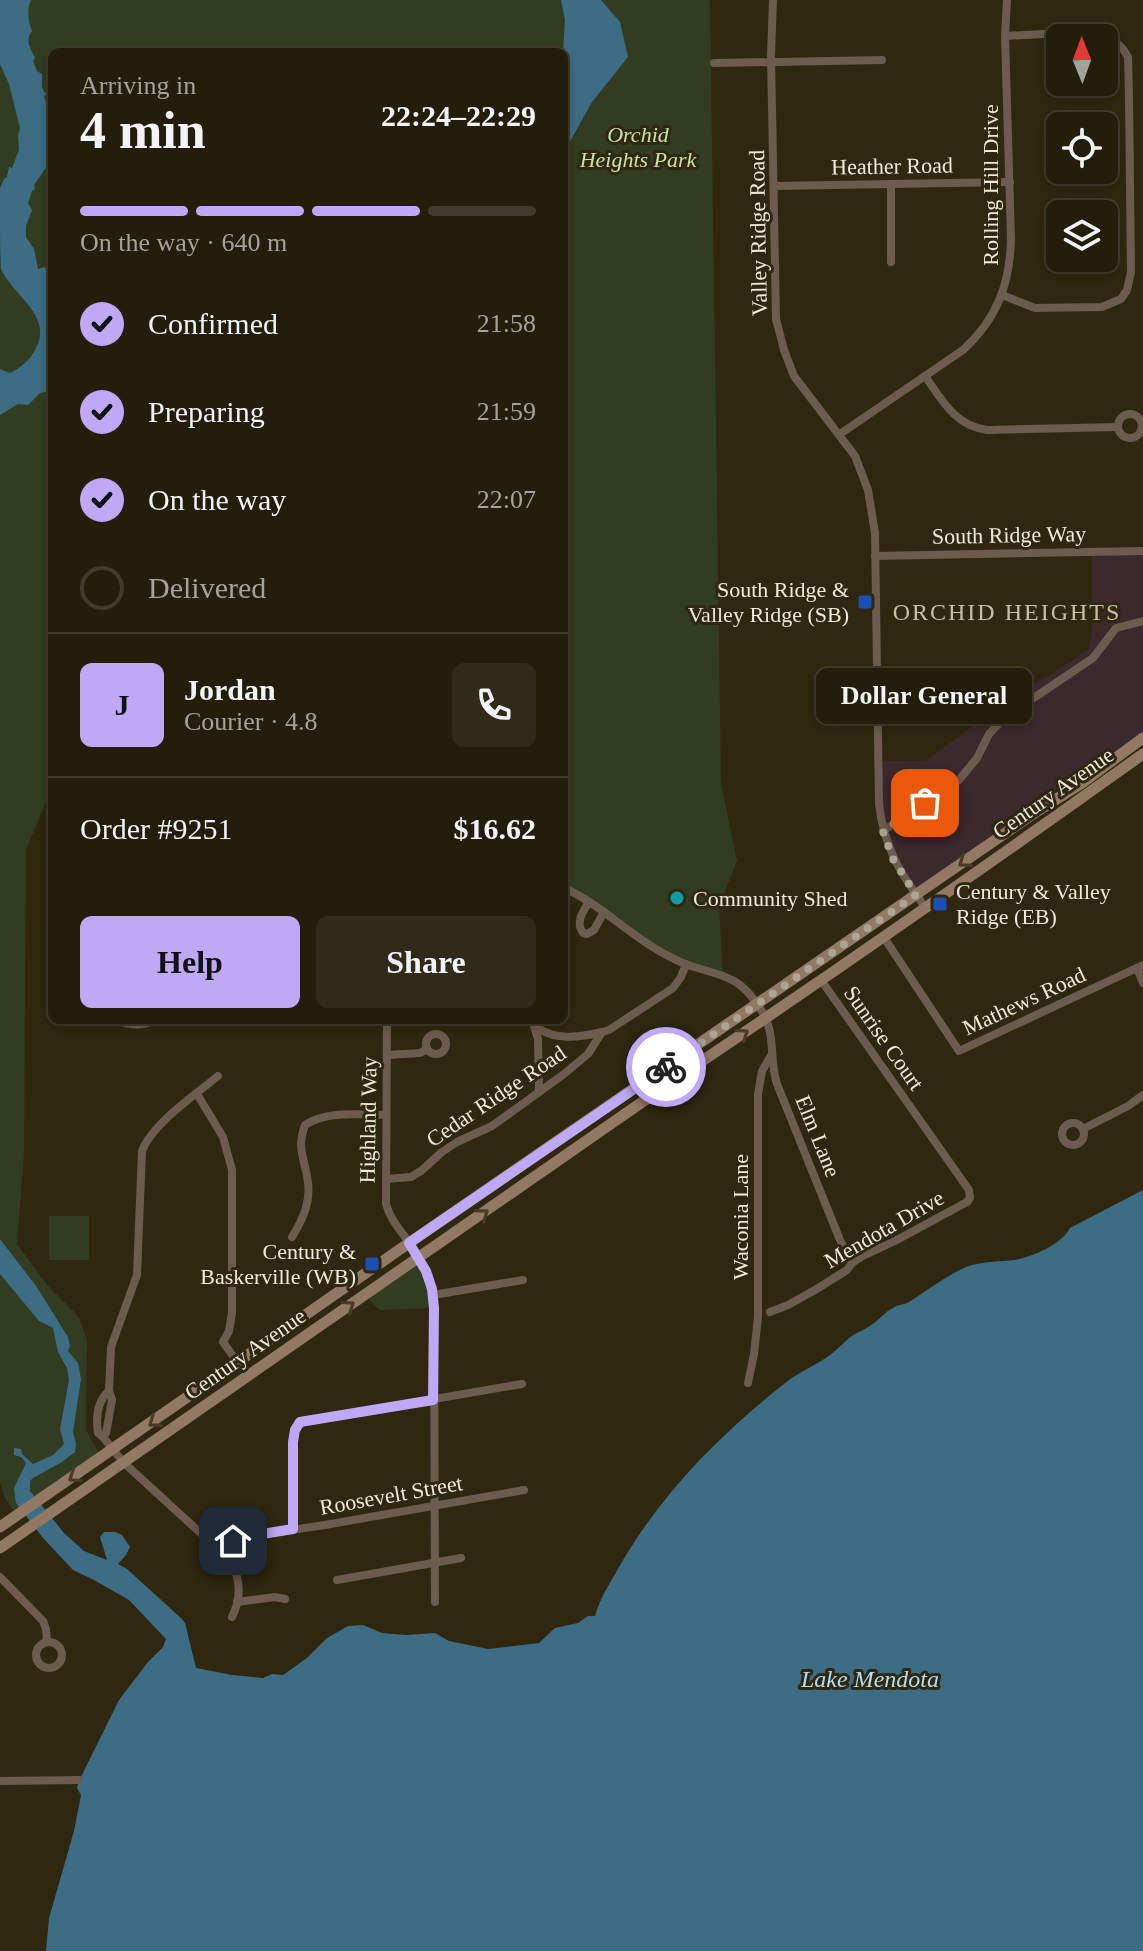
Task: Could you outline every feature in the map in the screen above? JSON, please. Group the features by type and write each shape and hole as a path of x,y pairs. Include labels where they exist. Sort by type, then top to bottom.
{"main road":[{"name":"Century Avenue","path":"0,1527 1143,738"},
{"name":"Century Avenue","path":"0,1548 1045,825 1143,754"}],"street":[{"name":"Valley Ridge Road","path":"773,0 771,61 776,319 784,350 799,383 855,456 868,490 875,556 879,804 883,831 893,859 925,907"},
{"name":"Rolling Hill Drive","path":"840,434 974,340 1002,295 1011,264 1005,36 1007,0"},
{"path":"1002,295 1035,308 1102,307 1121,299 1127,290 1131,272 1128,57 1113,39 1096,31 1005,36"},
{"path":"714,63 882,60"},
{"name":"Heather Road","path":"774,186 1010,182"},
{"path":"891,184 891,262"},
{"path":"925,376 948,410 976,429 1118,427"},
{"name":"South Ridge Way","path":"875,556 1143,551"},
{"path":"883,831 959,780 977,758 989,734 1004,718 1093,658 1116,628 1143,621"},
{"path":"568,890 657,950 734,981 749,994 765,1018"},
{"path":"589,902 579,921 583,933 594,930 604,912"},
{"name":"Mathews Road","path":"883,936 959,1051 1140,967"},
{"name":"Cedar Ridge Road","path":"386,1179 411,1177 457,1142 492,1126 588,1054 602,1032 673,988 686,964"},
{"path":"1140,967 1143,983"},
{"name":"Sunrise Court","path":"821,980 917,1117"},
{"name":"Elm Lane","path":"765,1018 771,1030 772,1068 777,1084 852,1263"},
{"name":"Highland Way","path":"387,1024 386,1196 390,1215 419,1258 428,1275 433,1295"},
{"path":"533,1024 538,1039 539,1090"},
{"path":"534,1024 541,1030 564,1037 585,1037 602,1032"},
{"path":"387,1055 420,1053 427,1049"},
{"name":"Waconia Lane","path":"748,1383 758,1308 758,1094 762,1071 772,1053"},
{"path":"218,1076 157,1128 142,1151 137,1275 111,1347 109,1391 102,1399 97,1418 98,1433 123,1462 230,1560 240,1583 232,1617"},
{"path":"197,1094 223,1137 232,1170 232,1310 229,1331 223,1342 238,1363"},
{"path":"1083,1129 1143,1095"},
{"path":"292,1237 309,1199 308,1178 300,1144 305,1125 329,1115 386,1115"},
{"name":"Mendota Drive","path":"770,1312 815,1290 847,1270 852,1263 967,1202 969,1190 917,1117"},
{"path":"970,1195 980,1206"},
{"path":"435,1602 433,1295 523,1280"},
{"path":"293,1529 294,1433 303,1421 522,1384"},
{"name":"Roosevelt Street","path":"220,1548 244,1537 524,1490"},
{"path":"337,1580 461,1558"},
{"path":"0,1577 43,1621 47,1642"},
{"path":"237,1602 275,1597 285,1599"},
{"path":"0,1781 79,1780"}],"shaded area":[{"path":"1092,551 1143,551 1143,738 1087,769 1016,818 963,863 916,895 883,831 879,761 926,761 1018,692 1089,649 1092,633"}],"green space":[{"name":"Orchid Heights Park","path":"0,0 710,0 721,783 737,861 719,906 723,976 686,964 568,890 568,48 48,48 48,797 26,850 24,1154 17,1244 48,1286 79,1317 87,1340 86,1430 102,1458 17,1516 5,1498 0,1482"},
{"path":"49,1216 89,1216 89,1260 49,1260"},
{"path":"419,1258 434,1308 379,1310 365,1295"}],"water":[{"path":"0,0 31,0 28,16 32,31 29,44 37,71 42,74 42,87 48,93 44,96 48,115 48,163 34,185 28,203 32,210 26,237 34,249 38,269 45,267 48,278 48,391 40,393 28,405 18,404 0,415 0,369 10,373 22,366 34,352 40,336 36,316 1,269 0,188 19,150 20,128 9,84 0,64"},
{"path":"561,0 601,0 620,22 628,57 592,102 568,145 568,48 563,48 565,20"},
{"name":"Lake Mendota","path":"1143,1190 1143,1951 46,1951 49,1918 81,1795 77,1788 79,1781 119,1700 163,1647 166,1639 129,1600 73,1570 16,1503 14,1488 26,1463 14,1455 14,1448 21,1449 33,1464 53,1455 64,1444 60,1429 69,1380 53,1328 39,1321 0,1274 0,1239 36,1286 68,1337 68,1351 78,1363 81,1379 73,1432 75,1452 33,1478 30,1491 64,1533 84,1551 107,1560 100,1537 104,1532 122,1535 130,1547 118,1564 185,1623 196,1668 263,1678 272,1674 283,1675 307,1658 327,1638 348,1626 363,1625 382,1633 406,1635 435,1633 449,1641 488,1649 539,1643 555,1628 595,1616 635,1541 672,1491 714,1445 789,1380 830,1355 890,1310 966,1267 1014,1260 1037,1253 1060,1240 1070,1228"}],"way so far":[{"path":"666,1067 916,895 893,859 883,831 925,803"}],"place":[{"name":"South Ridge & Valley Ridge (SB)","path":"865,602"},
{"name":"Dollar General","path":"925,803"},
{"name":"Community Shed","path":"677,898"},
{"name":"Century & Valley Ridge (EB)","path":"940,904"},
{"name":"Century & Baskerville (WB)","path":"372,1264"}],"district":[{"name":"ORCHID HEIGHTS","path":"1007,612"}],"route":[{"path":"233,1541 293,1529 293,1442 300,1422 433,1400 432,1289 426,1271 409,1243 666,1067"}]}
